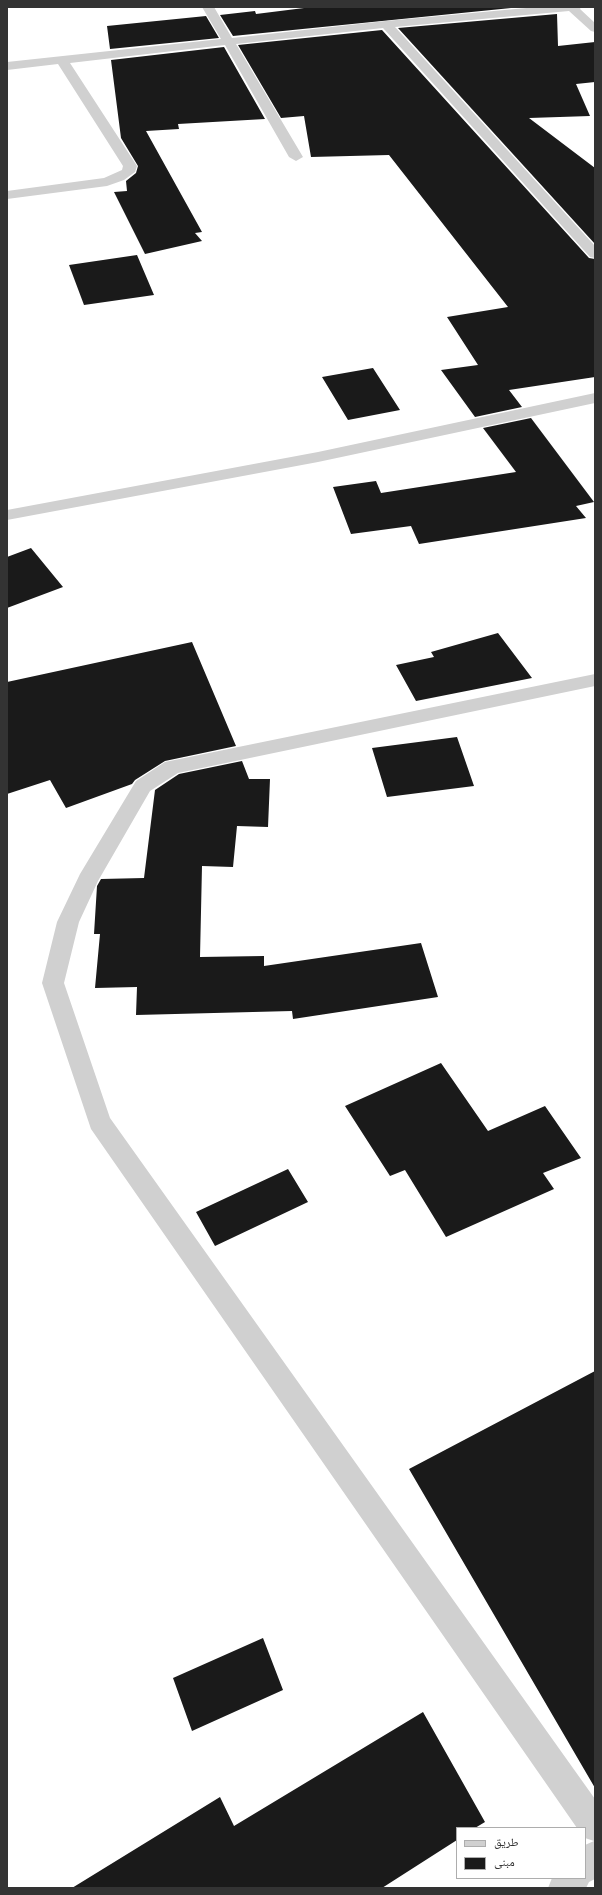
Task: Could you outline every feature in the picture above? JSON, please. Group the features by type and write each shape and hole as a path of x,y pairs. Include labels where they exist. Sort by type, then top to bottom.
{"street":[{"path":"208,7 296,157"},
{"path":"7,66 228,43 386,24 573,7 595,29"},
{"path":"386,24 595,254"},
{"path":"7,195 107,182 128,172 130,166 62,60"},
{"path":"7,515 318,457 595,398"},
{"path":"595,680 172,767 143,786 88,880 68,922 54,983 100,1122 595,1826"},
{"path":"586,1866 595,1857"},
{"path":"564,1888 573,1879"}],"building":[{"path":"312,7 521,7 233,36 220,15 255,11 256,14"},
{"path":"557,14 558,46 595,42 595,82 576,84 590,116 529,118 595,168 595,244 398,28"},
{"path":"206,16 219,38 110,49 107,26"},
{"path":"382,30 589,258 595,259 595,377 509,390 522,407 475,417 441,370 478,365 447,317 508,307 389,155 311,157 304,116 281,118 238,45"},
{"path":"224,47 265,119 178,124 179,129 146,131 202,232 195,233 202,241 145,254 114,192 127,191 126,181 136,173 138,166 121,138 111,60"},
{"path":"137,255 154,295 84,305 69,265"},
{"path":"373,368 400,410 348,420 322,377"},
{"path":"531,418 594,502 576,506 586,518 419,544 411,526 351,534 333,487 376,481 381,493 516,472 483,428"},
{"path":"31,548 63,587 7,608 7,557"},
{"path":"498,633 532,678 416,701 396,665 434,657 431,652"},
{"path":"192,642 236,746 165,761 135,780 132,784 66,808 50,780 7,794 7,682"},
{"path":"457,737 474,786 387,797 372,748"},
{"path":"242,761 249,779 270,779 268,827 237,826 233,867 202,866 200,957 264,956 264,966 421,943 438,997 293,1019 292,1011 136,1015 137,987 95,988 100,934 94,934 97,886 101,879 144,878 155,790 179,774"},
{"path":"441,1063 488,1131 545,1106 581,1158 543,1173 554,1189 446,1237 405,1170 390,1176 345,1106"},
{"path":"288,1169 308,1202 215,1246 196,1212"},
{"path":"595,1371 595,1788 409,1469"},
{"path":"263,1638 283,1690 192,1731 173,1678"},
{"path":"423,1712 485,1822 477,1827 456,1827 456,1841 382,1888 72,1888 220,1797 234,1826"}]}
